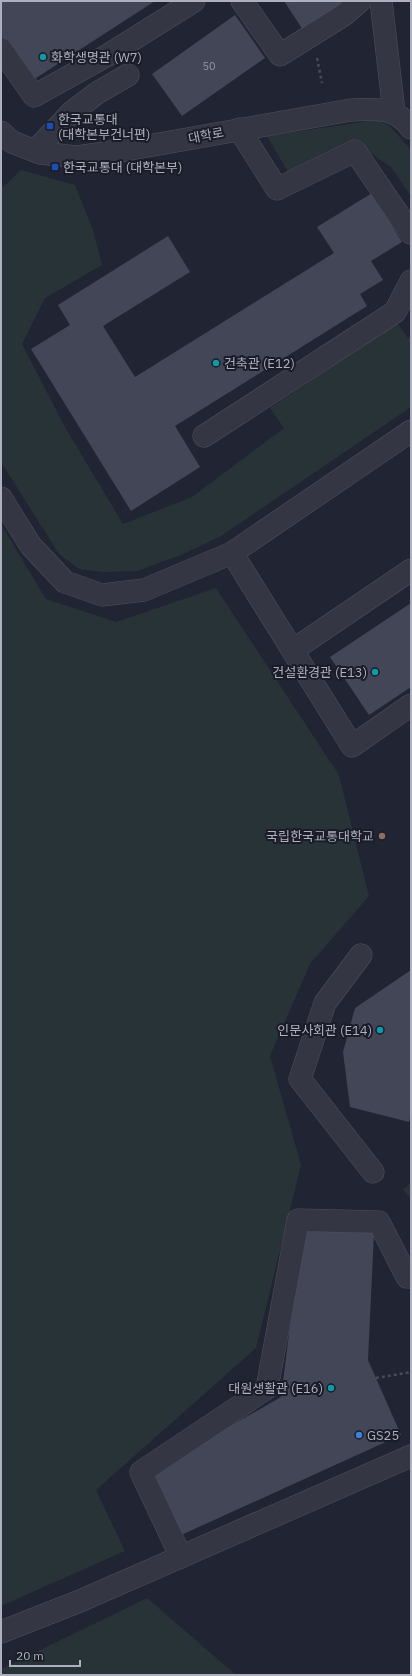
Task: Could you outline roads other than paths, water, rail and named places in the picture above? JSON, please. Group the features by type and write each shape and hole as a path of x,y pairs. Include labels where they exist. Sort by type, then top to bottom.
{"lane":[{"path":"1,50 34,96 108,55 194,1"},
{"path":"242,1 280,56 344,15 360,1"},
{"path":"381,1 394,112 411,128"},
{"path":"35,151 72,112 97,93 128,75"},
{"name":"대학로","path":"5,140 35,151 77,157 125,150 351,110 375,109 394,112"},
{"path":"239,129 277,189 355,151 411,233"},
{"path":"204,436 395,312 411,281"},
{"path":"1,498 31,546 65,582 102,595 144,590 232,553 411,431"},
{"path":"232,553 352,746 411,706"},
{"path":"293,650 411,570"},
{"path":"361,955 325,1003 300,1079 373,1172"},
{"path":"181,1556 163,1522 141,1472 267,1388 298,1220 379,1222 409,1277"},
{"path":"1,1632 80,1601 411,1456"}],"place":[{"name":"화학생명관 (W7)","path":"43,57"},
{"name":"한국교통대 (대학본부건너편)","path":"50,126"},
{"name":"한국교통대 (대학본부)","path":"55,167"},
{"name":"건축관 (E12)","path":"216,363"},
{"name":"건설환경관 (E13)","path":"375,672"},
{"name":"국립한국교통대학교","path":"382,836"},
{"name":"인문사회관 (E14)","path":"380,1030"},
{"name":"대원생활관 (E16)","path":"331,1388"},
{"name":"GS25","path":"359,1435"}]}
